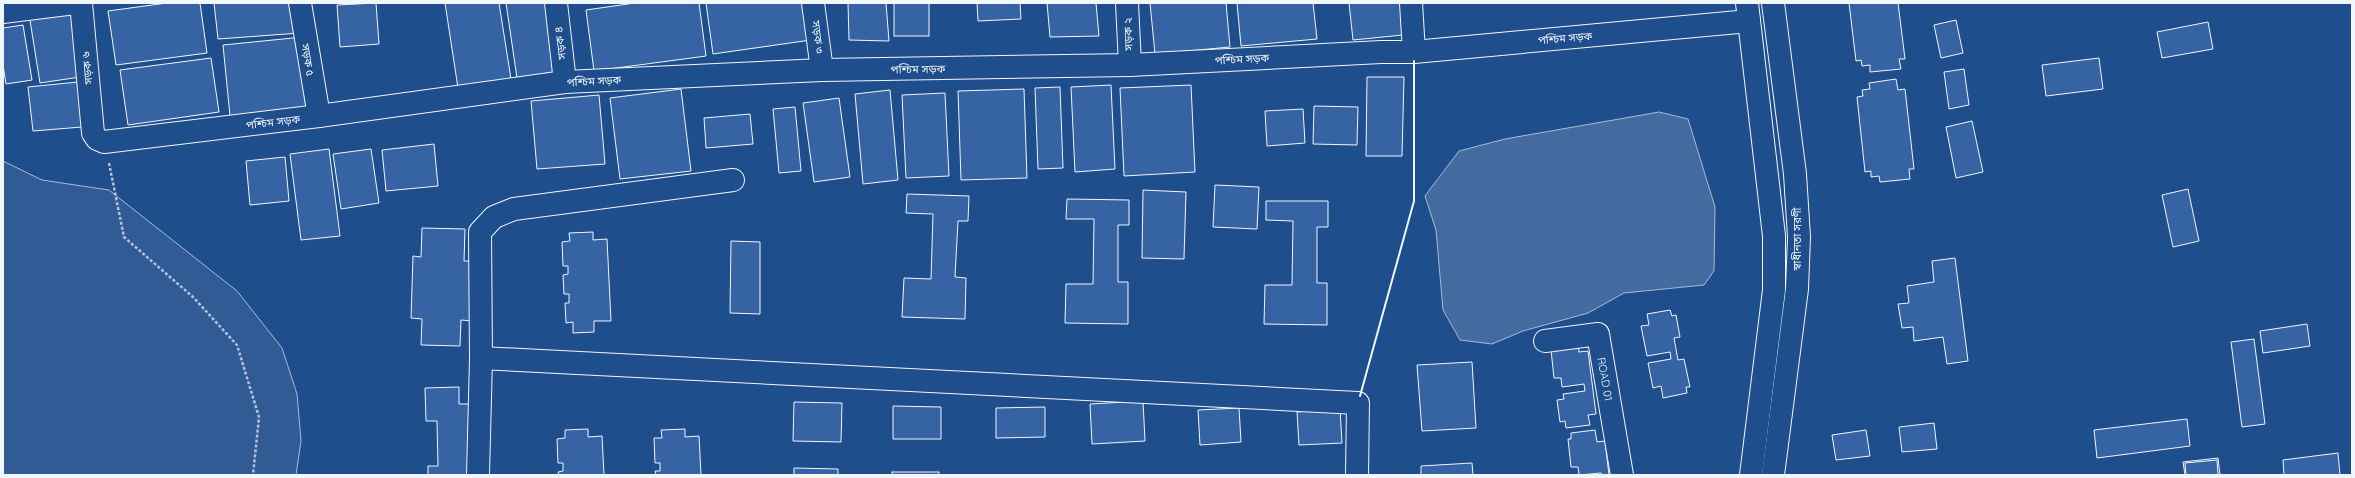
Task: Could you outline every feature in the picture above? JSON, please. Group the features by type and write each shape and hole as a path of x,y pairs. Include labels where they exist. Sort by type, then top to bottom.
{"street":[{"path":"3,12 75,3"},
{"name":"সড়ক ৬","path":"81,3 99,137"},
{"name":"সড়ক ৫","path":"300,3 318,116"},
{"name":"সড়ক ৪","path":"556,3 565,82"},
{"name":"সড়ক ৩","path":"813,3 822,70"},
{"name":"সড়ক ২","path":"1127,3 1130,65"},
{"path":"1411,3 1414,52"},
{"name":"স্বাধীনতা সরণী","path":"1773,3 1796,174 1800,237 1797,289 1773,475"},
{"name":"পশ্চিম সড়ক","path":"99,137 318,116 565,82 822,70 1130,65 1381,52 1414,52 1748,12"},
{"name":"স্বাধীনতা সরণী","path":"1748,12 1774,236 1774,290 1751,475"},
{"path":"478,475 481,358 480,232 494,217 514,209 733,180"},
{"name":"ROAD 01","path":"1546,341 1598,334 1622,475"},
{"path":"481,358 1358,403 1357,475"}],"path":[{"path":"99,137 124,237 193,297 237,346 259,417 253,475"}],"shaded area":[{"path":"1659,112 1688,119 1715,207 1714,271 1704,285 1624,293 1588,313 1523,331 1492,344 1460,340 1443,310 1436,230 1425,196 1459,151 1505,139"},
{"path":"3,161 42,180 109,190 237,291 282,348 297,394 301,441 296,475 3,475"}],"building":[{"path":"167,3 200,3 207,53 116,65 108,11"},
{"path":"214,3 295,3 300,33 218,39"},
{"path":"376,3 379,44 340,47 337,5"},
{"path":"445,3 499,3 511,79 458,88"},
{"path":"506,3 550,3 560,71 517,78"},
{"path":"635,3 699,3 706,56 594,71 586,10"},
{"path":"706,3 805,3 811,40 713,54"},
{"path":"848,3 886,3 889,41 849,40"},
{"path":"894,3 929,3 929,36 894,36"},
{"path":"977,3 1020,3 1021,19 978,21"},
{"path":"1047,3 1096,3 1099,36 1050,37"},
{"path":"1150,3 1226,3 1230,47 1155,54"},
{"path":"1237,3 1313,3 1317,39 1241,46"},
{"path":"1349,3 1400,3 1403,35 1353,40"},
{"path":"1849,3 1898,3 1905,59 1899,59 1901,69 1870,72 1870,65 1862,66 1861,60 1856,61"},
{"path":"70,8 80,77 40,83 29,14"},
{"path":"1956,20 1963,53 1941,58 1934,25"},
{"path":"2208,22 2213,49 2162,58 2157,32"},
{"path":"23,25 32,80 6,84 3,65 3,28"},
{"path":"303,37 310,108 230,116 223,45"},
{"path":"211,58 219,112 128,125 120,70"},
{"path":"2099,58 2103,89 2046,96 2042,65"},
{"path":"1964,69 1969,105 1949,109 1944,72"},
{"path":"1367,77 1404,77 1402,156 1366,156"},
{"path":"1896,79 1898,90 1905,89 1914,169 1909,169 1910,179 1880,182 1879,176 1871,177 1871,171 1865,172 1857,97 1863,96 1862,90 1870,89 1869,83"},
{"path":"78,82 82,127 33,131 28,87"},
{"path":"1111,85 1115,169 1075,172 1071,87"},
{"path":"1191,85 1195,172 1124,176 1120,88"},
{"path":"1060,87 1063,168 1038,169 1035,88"},
{"path":"681,89 691,171 620,179 610,98"},
{"path":"1024,89 1027,178 961,180 958,91"},
{"path":"890,90 898,180 863,184 855,94"},
{"path":"945,93 949,176 906,178 902,95"},
{"path":"599,95 605,164 537,169 531,101"},
{"path":"839,98 850,177 814,182 803,103"},
{"path":"1314,106 1358,107 1357,145 1313,144"},
{"path":"795,107 801,171 779,173 773,109"},
{"path":"1303,109 1305,143 1267,146 1265,111"},
{"path":"750,114 753,144 706,148 704,118"},
{"path":"1972,121 1983,172 1956,178 1946,127"},
{"path":"434,144 438,186 386,191 382,150"},
{"path":"329,149 340,236 301,240 290,154"},
{"path":"371,149 379,203 341,209 333,154"},
{"path":"285,157 289,201 250,205 246,161"},
{"path":"1215,185 1259,187 1257,229 1213,227"},
{"path":"2188,189 2199,241 2173,247 2162,195"},
{"path":"1143,190 1186,192 1184,259 1142,258"},
{"path":"907,194 969,196 968,221 958,221 955,277 966,278 965,319 902,317 904,278 931,279 933,214 906,213"},
{"path":"1067,199 1129,200 1129,225 1118,225 1118,282 1128,282 1128,324 1065,323 1066,284 1093,284 1094,219 1066,219"},
{"path":"1266,201 1328,201 1328,227 1317,227 1317,283 1327,283 1327,325 1264,324 1265,285 1292,285 1293,221 1266,220"},
{"path":"422,228 465,229 464,261 476,261 473,321 461,320 460,346 421,345 422,319 411,318 413,256 421,257"},
{"path":"593,232 593,240 607,239 611,321 594,321 594,332 573,333 573,322 566,323 565,303 569,303 569,294 564,294 563,275 568,274 568,266 563,266 562,242 570,241 569,233"},
{"path":"731,241 760,242 760,314 730,313"},
{"path":"1955,258 1968,361 1947,364 1943,337 1914,341 1913,327 1902,328 1898,304 1909,303 1907,286 1934,282 1932,261"},
{"path":"1670,310 1672,316 1676,315 1680,337 1674,338 1678,360 1684,359 1690,387 1686,387 1687,393 1663,398 1661,386 1653,388 1648,363 1671,359 1670,352 1647,356 1641,326 1649,325 1647,314"},
{"path":"2307,324 2310,346 2263,353 2260,331"},
{"path":"2254,339 2265,424 2242,427 2231,342"},
{"path":"1578,341 1579,352 1588,351 1596,414 1588,415 1590,425 1566,428 1565,421 1560,422 1557,400 1564,399 1563,394 1585,391 1584,384 1562,387 1561,378 1554,378 1551,350"},
{"path":"1472,362 1476,428 1422,431 1417,365"},
{"path":"459,387 459,404 470,404 472,475 428,475 428,466 438,466 437,421 426,421 425,388"},
{"path":"1143,401 1145,441 1092,444 1090,404"},
{"path":"794,402 842,403 841,442 793,441"},
{"path":"893,406 941,407 941,439 893,439"},
{"path":"1045,407 1045,437 996,438 996,408"},
{"path":"1239,408 1241,442 1200,445 1198,410"},
{"path":"1340,409 1342,443 1299,445 1297,412"},
{"path":"2187,419 2190,446 2097,458 2094,430"},
{"path":"1934,423 1937,449 1902,452 1899,427"},
{"path":"588,429 588,437 602,436 604,475 559,475 558,472 563,471 563,463 558,463 557,439 565,438 565,430"},
{"path":"685,429 685,437 699,436 701,475 656,475 655,471 660,471 660,463 655,463 654,438 662,438 661,430"},
{"path":"1595,430 1597,442 1605,441 1609,475 1602,475 1601,473 1579,475 1578,467 1571,467 1568,439 1571,439 1571,433"},
{"path":"1866,430 1870,456 1836,460 1832,435"},
{"path":"2338,453 2340,475 2284,475 2283,460"},
{"path":"2218,458 2220,475 2185,475 2183,462"},
{"path":"2217,460 2218,475 2186,475 2185,463"},
{"path":"1472,463 1473,475 1421,475 1421,466"},
{"path":"794,468 838,469 838,475 794,475"},
{"path":"892,472 939,472 939,475 892,475"}],"wall":[{"path":"1360,396 1414,201 1414,61"}]}
